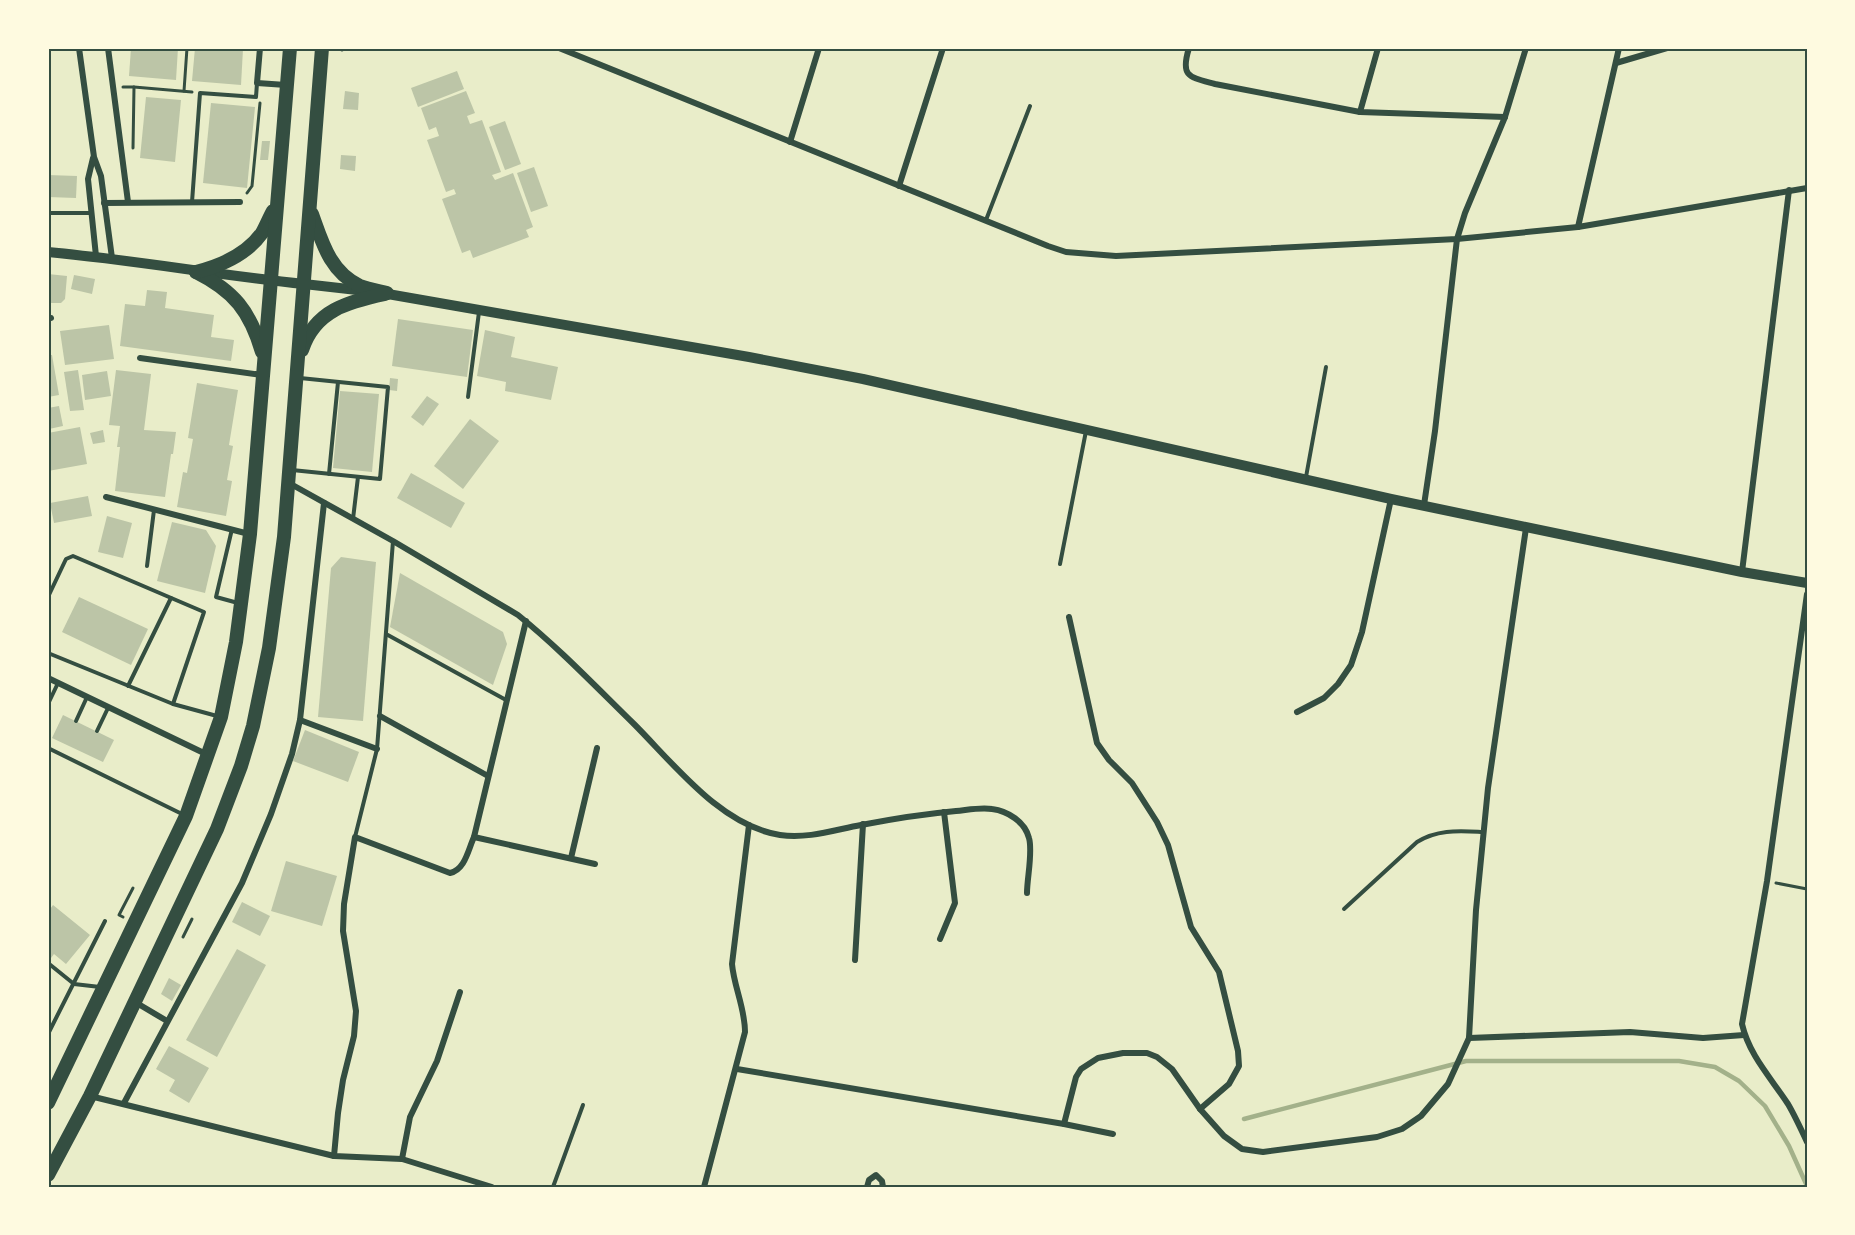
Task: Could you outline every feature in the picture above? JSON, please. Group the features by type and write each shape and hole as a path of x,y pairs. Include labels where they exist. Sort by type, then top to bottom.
{"highway":[{"path":"48,1103 186,816 221,717 242,604 250,534 290,48"},
{"path":"48,1175 90,1096 217,829 254,726 275,608 289,476 322,48"},
{"path":"196,272 226,262 252,243 262,232 276,205"},
{"path":"310,207 322,245 334,264 359,285 387,293"},
{"path":"196,272 218,283 242,307 255,329 264,359"},
{"path":"298,362 306,339 316,325 331,311 359,300 387,293"}],"main road":[{"path":"48,252 112,258 196,272 387,293 829,372 1391,499 1742,572 1807,583"}],"street":[{"path":"79,48 93,158 101,176 112,258"},
{"path":"108,48 128,202"},
{"path":"260,48 257,83 286,86"},
{"path":"559,48 1057,249 1100,256 1457,239 1578,227 1807,188"},
{"path":"790,142 819,48"},
{"path":"899,186 943,48"},
{"path":"1189,48 1185,62 1186,72 1192,78 1259,93 1360,112 1505,117"},
{"path":"1360,112 1378,48"},
{"path":"1424,505 1435,431 1457,239 1505,117 1526,48"},
{"path":"1578,227 1619,48"},
{"path":"1616,63 1667,48"},
{"path":"93,158 88,178 96,256"},
{"path":"1742,572 1789,190"},
{"path":"104,203 240,202"},
{"path":"140,358 263,375"},
{"path":"289,476 324,503 526,621 609,699 701,792 726,813 749,825 778,834 803,836 863,824 990,808 1017,819 1030,839 1026,892"},
{"path":"106,497 250,534"},
{"path":"1297,712 1324,698 1338,684 1351,665 1362,632 1391,499"},
{"path":"124,1103 242,883 289,764 300,720 324,503"},
{"path":"1064,1124 1076,1077 1081,1069 1098,1058 1123,1053 1147,1053 1157,1057 1172,1069 1200,1109 1224,1136 1242,1149 1263,1152 1377,1137 1402,1129 1420,1116 1448,1084 1469,1038 1476,910 1484,832 1526,528"},
{"path":"1807,594 1767,881 1742,1024 1744,1035 1758,1062 1789,1105 1807,1142"},
{"path":"1069,617 1097,743 1132,783 1158,822 1168,845 1191,927 1219,972 1239,1066 1229,1083 1200,1109"},
{"path":"334,1156 343,1080 354,1036 356,1011 343,931 344,904 355,837 450,873 462,866 474,837 526,621"},
{"path":"48,678 209,755"},
{"path":"380,716 488,776"},
{"path":"300,720 377,749"},
{"path":"571,858 597,747"},
{"path":"940,939 955,903 944,812"},
{"path":"855,960 863,824"},
{"path":"704,1187 745,1032 745,1022 734,983 732,964 749,825"},
{"path":"474,837 595,864"},
{"path":"402,1159 410,1117 437,1060 460,992"},
{"path":"135,1002 167,1020"},
{"path":"1469,1038 1630,1032 1703,1038 1744,1035"},
{"path":"737,1069 1113,1134"},
{"path":"90,1096 334,1156 402,1159 492,1187"},
{"path":"867,1187 869,1180 876,1175 882,1181 883,1187"}],"lane":[{"path":"192,202 200,93 256,97 257,83"},
{"path":"986,221 1030,106"},
{"path":"48,213 91,213"},
{"path":"468,397 480,309"},
{"path":"1305,480 1326,367"},
{"path":"289,476 329,474 380,479 388,387 297,378"},
{"path":"329,474 338,382"},
{"path":"1060,564 1086,430"},
{"path":"353,519 358,477"},
{"path":"147,566 154,509"},
{"path":"232,529 216,597 242,604"},
{"path":"355,837 377,749 393,542"},
{"path":"48,597 66,559 73,556 204,612 173,704"},
{"path":"128,686 171,598"},
{"path":"386,634 506,700"},
{"path":"48,653 173,704 221,717"},
{"path":"48,704 58,683"},
{"path":"76,721 87,697"},
{"path":"97,731 109,707"},
{"path":"48,748 186,816"},
{"path":"1344,909 1417,842 1427,836 1449,831 1484,832"},
{"path":"48,1034 105,921"},
{"path":"48,963 74,984 104,988"},
{"path":"553,1187 583,1105"}],"path":[{"path":"184,92 188,48"},
{"path":"113,86 200,93"},
{"path":"123,164 133,157 134,87"},
{"path":"240,202 252,186 260,105 256,97"},
{"path":"1767,881 1807,889"},
{"path":"129,920 119,915 133,888"},
{"path":"179,946 192,919"}],"building":[{"path":"131,48 178,48 176,80 129,76"},
{"path":"195,48 243,49 241,85 192,81"},
{"path":"457,71 464,89 418,107 411,88"},
{"path":"345,91 359,93 358,110 343,109"},
{"path":"466,91 475,113 467,116 470,124 482,120 501,172 492,175 495,180 513,173 533,227 526,230 529,237 473,258 470,250 462,253 442,199 456,194 454,189 446,192 427,140 439,136 436,127 429,130 421,108"},
{"path":"146,97 181,100 175,162 140,158"},
{"path":"211,103 255,107 247,188 203,183"},
{"path":"505,121 521,164 505,170 489,127"},
{"path":"262,141 270,141 268,160 260,160"},
{"path":"341,155 356,156 355,171 340,169"},
{"path":"534,167 548,206 531,212 517,173"},
{"path":"48,175 77,176 76,198 48,197"},
{"path":"48,274 67,276 65,299 61,303 48,303"},
{"path":"74,275 95,279 92,294 71,289"},
{"path":"147,290 167,292 165,308 214,315 211,337 234,340 231,361 120,346 125,304 145,306"},
{"path":"398,319 473,330 467,377 392,366"},
{"path":"109,325 114,359 65,365 60,331"},
{"path":"485,330 515,337 511,357 558,367 551,400 505,391 506,382 477,376"},
{"path":"48,355 52,355 59,395 48,397"},
{"path":"78,370 84,410 70,411 64,372"},
{"path":"116,370 151,374 144,430 176,432 165,497 115,491 120,426 109,425"},
{"path":"107,371 111,396 85,400 82,375"},
{"path":"390,378 398,379 397,391 389,390"},
{"path":"197,383 238,390 229,445 233,446 227,480 232,481 226,516 177,507 183,472 187,473 193,439 188,438"},
{"path":"340,391 379,394 372,472 333,468"},
{"path":"427,396 439,404 423,426 411,417"},
{"path":"59,406 63,426 49,429 48,408"},
{"path":"470,419 499,441 463,489 434,466"},
{"path":"80,427 87,464 48,471 48,433"},
{"path":"103,430 105,442 93,444 90,433"},
{"path":"411,473 465,503 451,528 397,498"},
{"path":"88,496 92,516 54,523 50,503"},
{"path":"107,516 132,523 123,558 98,552"},
{"path":"172,522 206,530 216,546 205,593 157,581"},
{"path":"341,557 376,562 363,721 318,717 331,568"},
{"path":"400,573 503,632 507,644 493,685 390,627"},
{"path":"79,597 148,629 131,665 62,632"},
{"path":"63,715 114,740 103,762 52,738"},
{"path":"305,730 359,752 348,782 293,761"},
{"path":"286,861 337,876 322,926 271,911"},
{"path":"242,902 270,916 260,936 232,922"},
{"path":"53,905 90,935 66,964 54,954 48,962 48,912"},
{"path":"237,949 266,965 217,1057 186,1040"},
{"path":"169,978 181,985 172,1001 161,994"},
{"path":"169,1046 209,1068 189,1103 169,1091 175,1080 156,1069"}],"waterway":[{"path":"1244,1119 1466,1061 1679,1061 1715,1067 1739,1081 1765,1106 1789,1146 1807,1186"}]}
